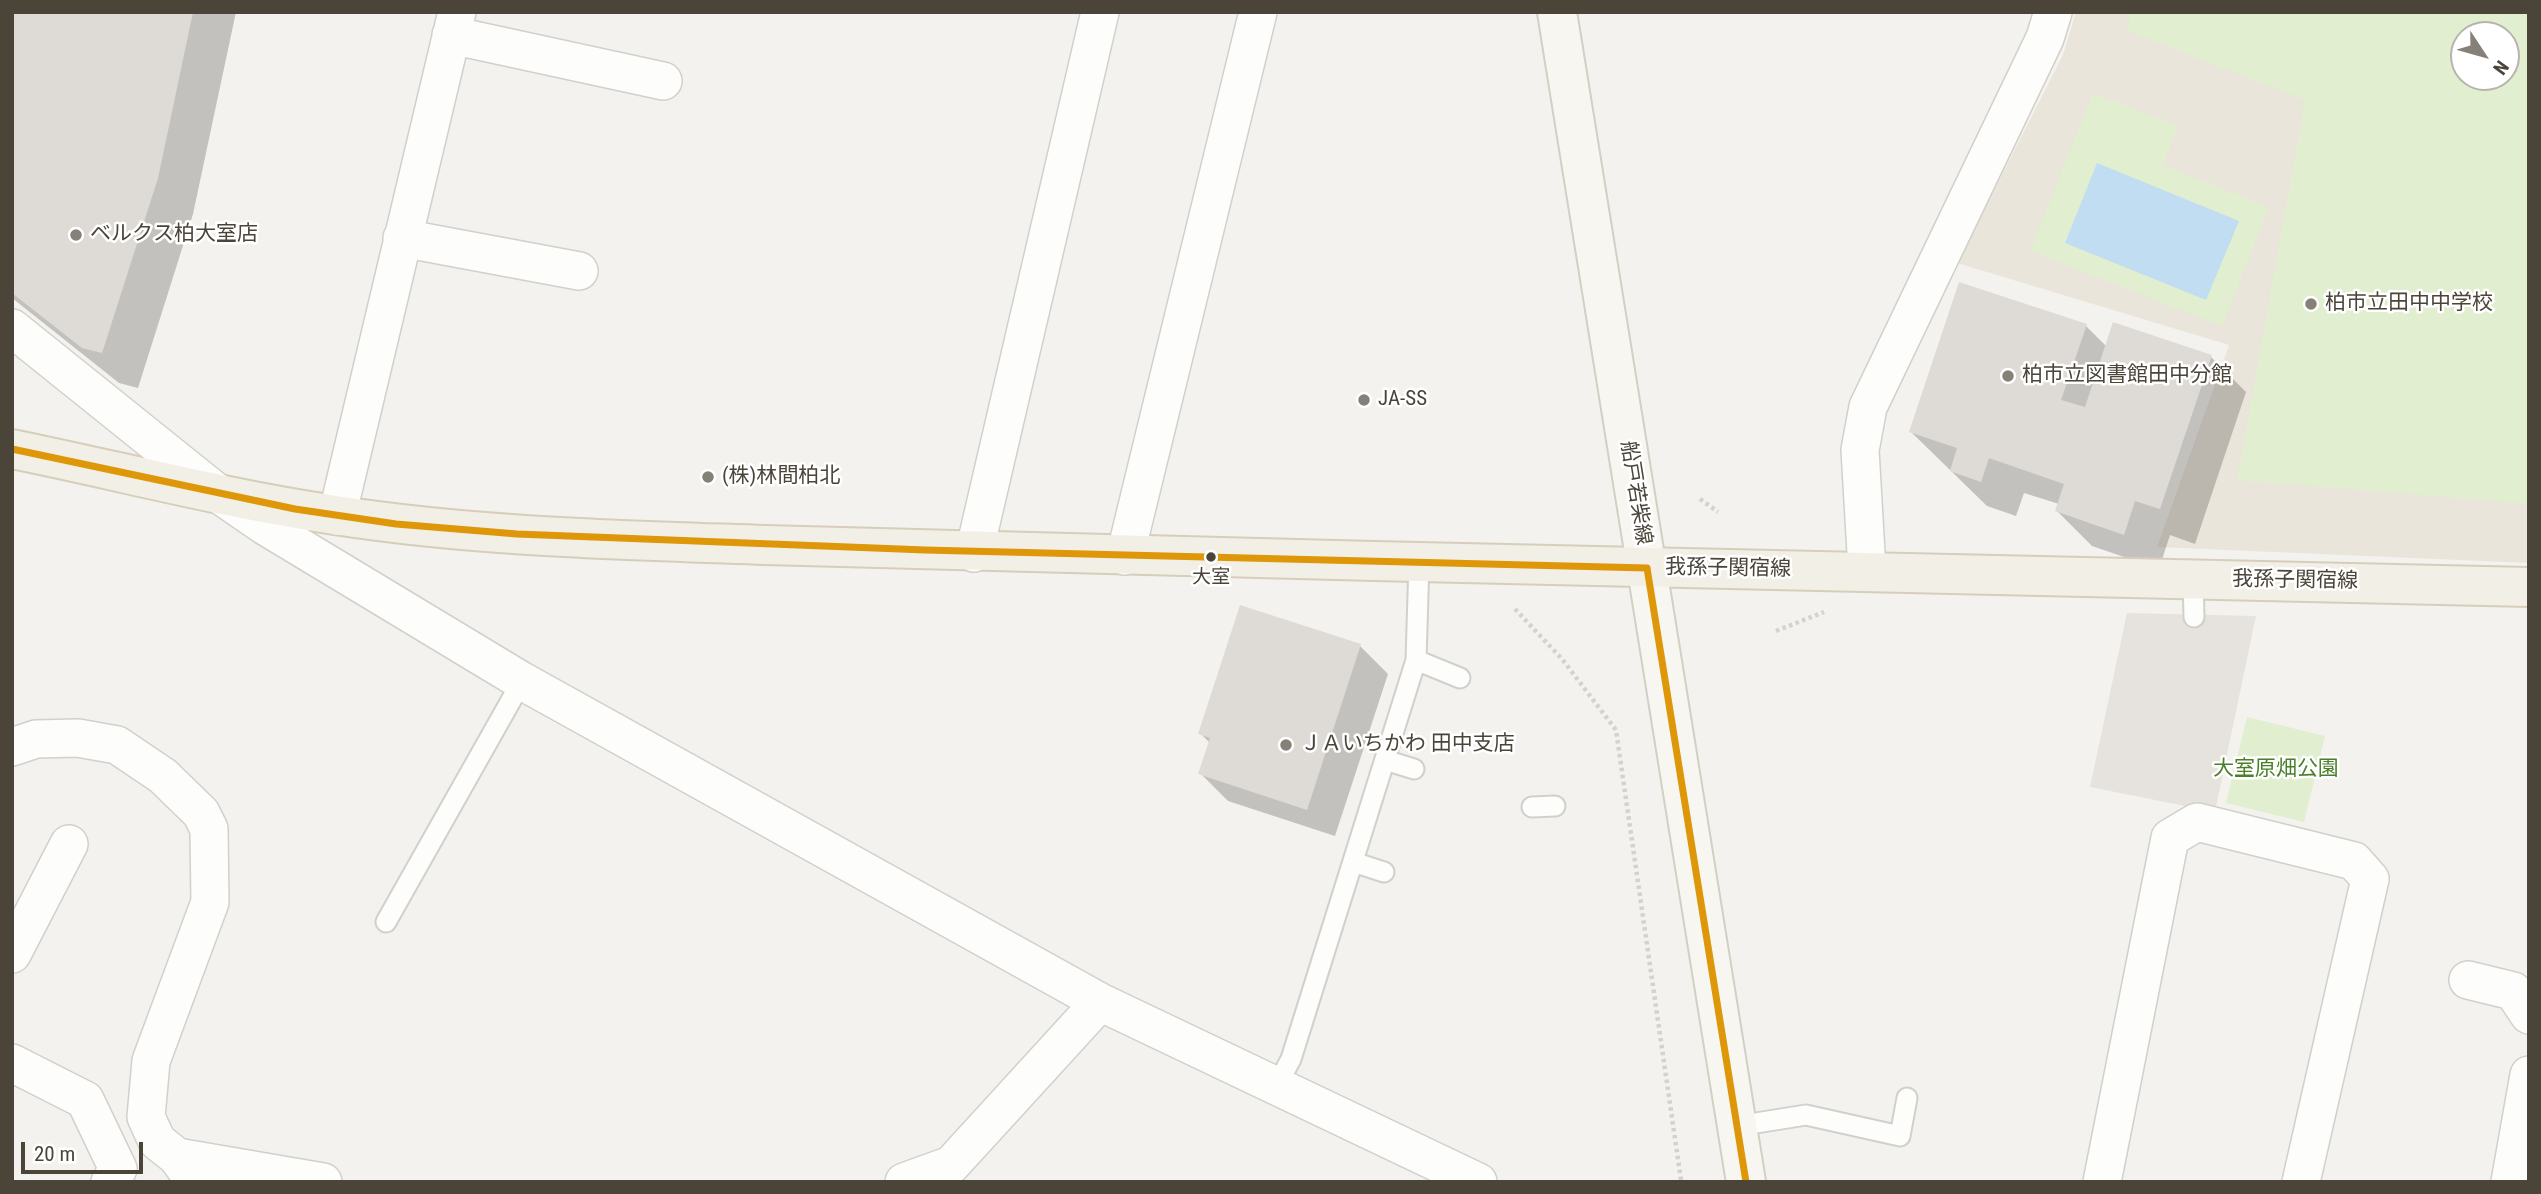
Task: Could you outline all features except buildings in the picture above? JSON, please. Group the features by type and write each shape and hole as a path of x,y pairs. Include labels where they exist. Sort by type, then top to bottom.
{"main road":[{"name":"我孫子関宿線","path":"12,449 220,495 337,516 485,532 602,539 974,553 1647,568 1867,570 2529,587"}],"street":[{"path":"974,553 1100,12"},
{"path":"1125,556 1258,12"},
{"name":"船戸若柴線","path":"1558,12 1746,1182"},
{"path":"1867,570 1860,450 1868,407 2045,38 2053,12"},
{"path":"337,516 345,494 402,238 454,24 663,81"},
{"path":"402,238 579,271"},
{"path":"12,328 220,495 265,526 522,681 1100,1002 1478,1182"},
{"path":"12,747 36,739 78,738 117,745 163,776 201,813 209,829 210,902 151,1061 146,1116 157,1141 186,1169 323,1182"},
{"path":"2102,1182 2170,838 2197,822 2354,862 2371,879 2301,1182"},
{"path":"12,954 69,844"},
{"path":"2468,980 2513,990 2529,1016"},
{"path":"904,1182 951,1165 1100,1002"},
{"path":"12,1063 85,1100 118,1169 110,1182"},
{"path":"2510,1182 2529,1075"}],"lane":[{"path":"1277,1085 1291,1059 1416,660 1419,562"},
{"path":"2193,578 2194,617"},
{"path":"1416,660 1460,678"},
{"path":"386,922 522,681"},
{"path":"1385,760 1414,769"},
{"path":"1532,807 1555,806"},
{"path":"1353,862 1384,872"},
{"path":"1737,1126 1806,1115 1900,1136 1907,1098"}],"path":[{"path":"1700,499 1718,512"},
{"path":"1515,609 1562,659 1616,730 1681,1180"}],"shaded area":[{"name":"柏市立田中中学校","path":"2076,12 2529,12 2529,563 2157,547 2229,345 1957,263 2063,55"},
{"path":"2127,613 2256,616 2215,812 2090,787"}],"green space":[{"path":"2132,12 2529,12 2529,504 2237,480 2305,100 2126,30"},
{"path":"2093,93 2178,126 2163,165 2269,207 2222,326 2030,251"},
{"name":"大室原畑公園","path":"2247,717 2325,736 2304,822 2226,803"}],"water":[{"path":"2097,163 2239,221 2206,300 2065,243"}],"transit line":[{"path":"12,449 295,509 396,524 517,534 925,550 1647,568"},
{"path":"1647,568 1746,1182"}],"place":[{"name":"ベルクス柏大室店","path":"76,235"},
{"name":"柏市立田中中学校","path":"2311,304"},
{"name":"柏市立図書館田中分館","path":"2008,376"},
{"name":"JA-SS","path":"1364,400"},
{"name":"(株)林間柏北","path":"708,477"},
{"name":"大室","path":"1211,557"},
{"name":"ＪＡいちかわ 田中支店","path":"1286,745"}]}
